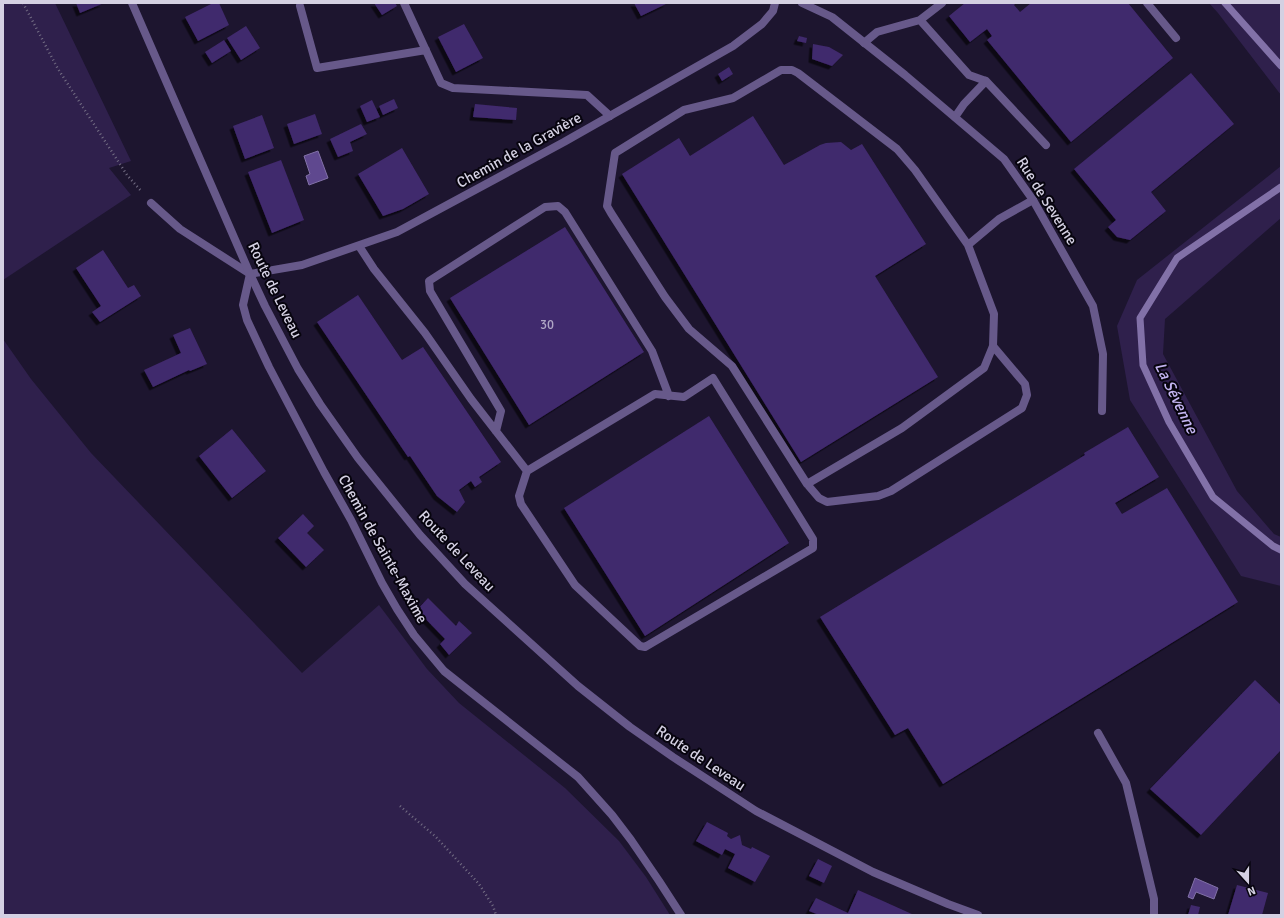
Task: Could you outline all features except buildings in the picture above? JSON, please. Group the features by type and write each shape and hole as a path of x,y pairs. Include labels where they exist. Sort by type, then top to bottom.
{"street":[{"name":"Route de Leveau","path":"132,3 250,274 298,369 320,404 358,458 420,535 465,584 578,686 642,735 756,811 873,872 978,915"},
{"path":"404,3 441,83 453,88 587,95 610,116"},
{"name":"Chemin de la Gravière","path":"250,274 302,265 397,232 610,116 733,46 762,24 773,11 775,3"},
{"name":"Rue de Sevenne","path":"802,3 832,17 955,117 1004,160 1033,200 1093,306 1103,354 1102,411"},
{"path":"864,43 877,32 920,20 942,3"},
{"path":"1147,3 1176,38"},
{"path":"300,6 317,68 426,50"},
{"path":"920,20 969,75 986,81 1046,145"},
{"path":"807,484 902,428 984,368 993,346 994,314 968,245 915,170 896,149 798,73 792,70 781,70 733,98 684,110 615,153 607,206 611,213 665,297 689,329 732,366 807,484 819,498 828,502 878,496 891,491 1022,408 1028,395 1025,384 993,346"},
{"path":"955,117 964,104 986,81"},
{"path":"968,245 999,218 1033,200"},
{"path":"152,203 180,229 250,274"},
{"path":"496,431 501,411 430,291 429,281 545,207 558,206 565,212 652,351 669,396"},
{"path":"359,246 374,269 426,333 471,399 527,471"},
{"name":"Chemin de Sainte-Maxime","path":"250,274 243,305 247,320 269,367 351,520 379,577 414,635 444,671 485,705 521,730 578,777 612,815 631,840 681,915"},
{"path":"713,378 813,539 813,548 645,647 640,646 575,585 521,504 519,496 527,471 655,394 684,397 713,378"},
{"path":"1098,733 1126,783 1154,899 1154,915"}],"path":[{"path":"23,3 58,69 127,175 152,203"},
{"path":"400,806 436,837 479,884 493,906 496,915"}],"shaded area":[{"path":"3,3 55,3 131,161 109,168 131,195 3,280"},
{"path":"1209,3 1281,3 1281,95 1218,13"},
{"path":"318,151 328,178 309,185 306,176 310,174 304,156"},
{"path":"1281,166 1281,218 1165,319 1163,354 1237,491 1274,534 1281,537 1281,586 1241,576 1130,400 1117,326 1137,280"},
{"path":"3,339 31,379 91,453 302,673 379,605 427,669 459,703 565,788 619,841 646,877 670,915 3,915"},
{"path":"1195,878 1218,888 1214,899 1196,892 1193,899 1188,897"}],"waterway":[{"name":"La Sévenne","path":"1225,3 1281,66"},
{"name":"La Sévenne","path":"1281,187 1177,258 1140,318 1143,365 1169,422 1213,497 1273,546 1281,550"}]}
